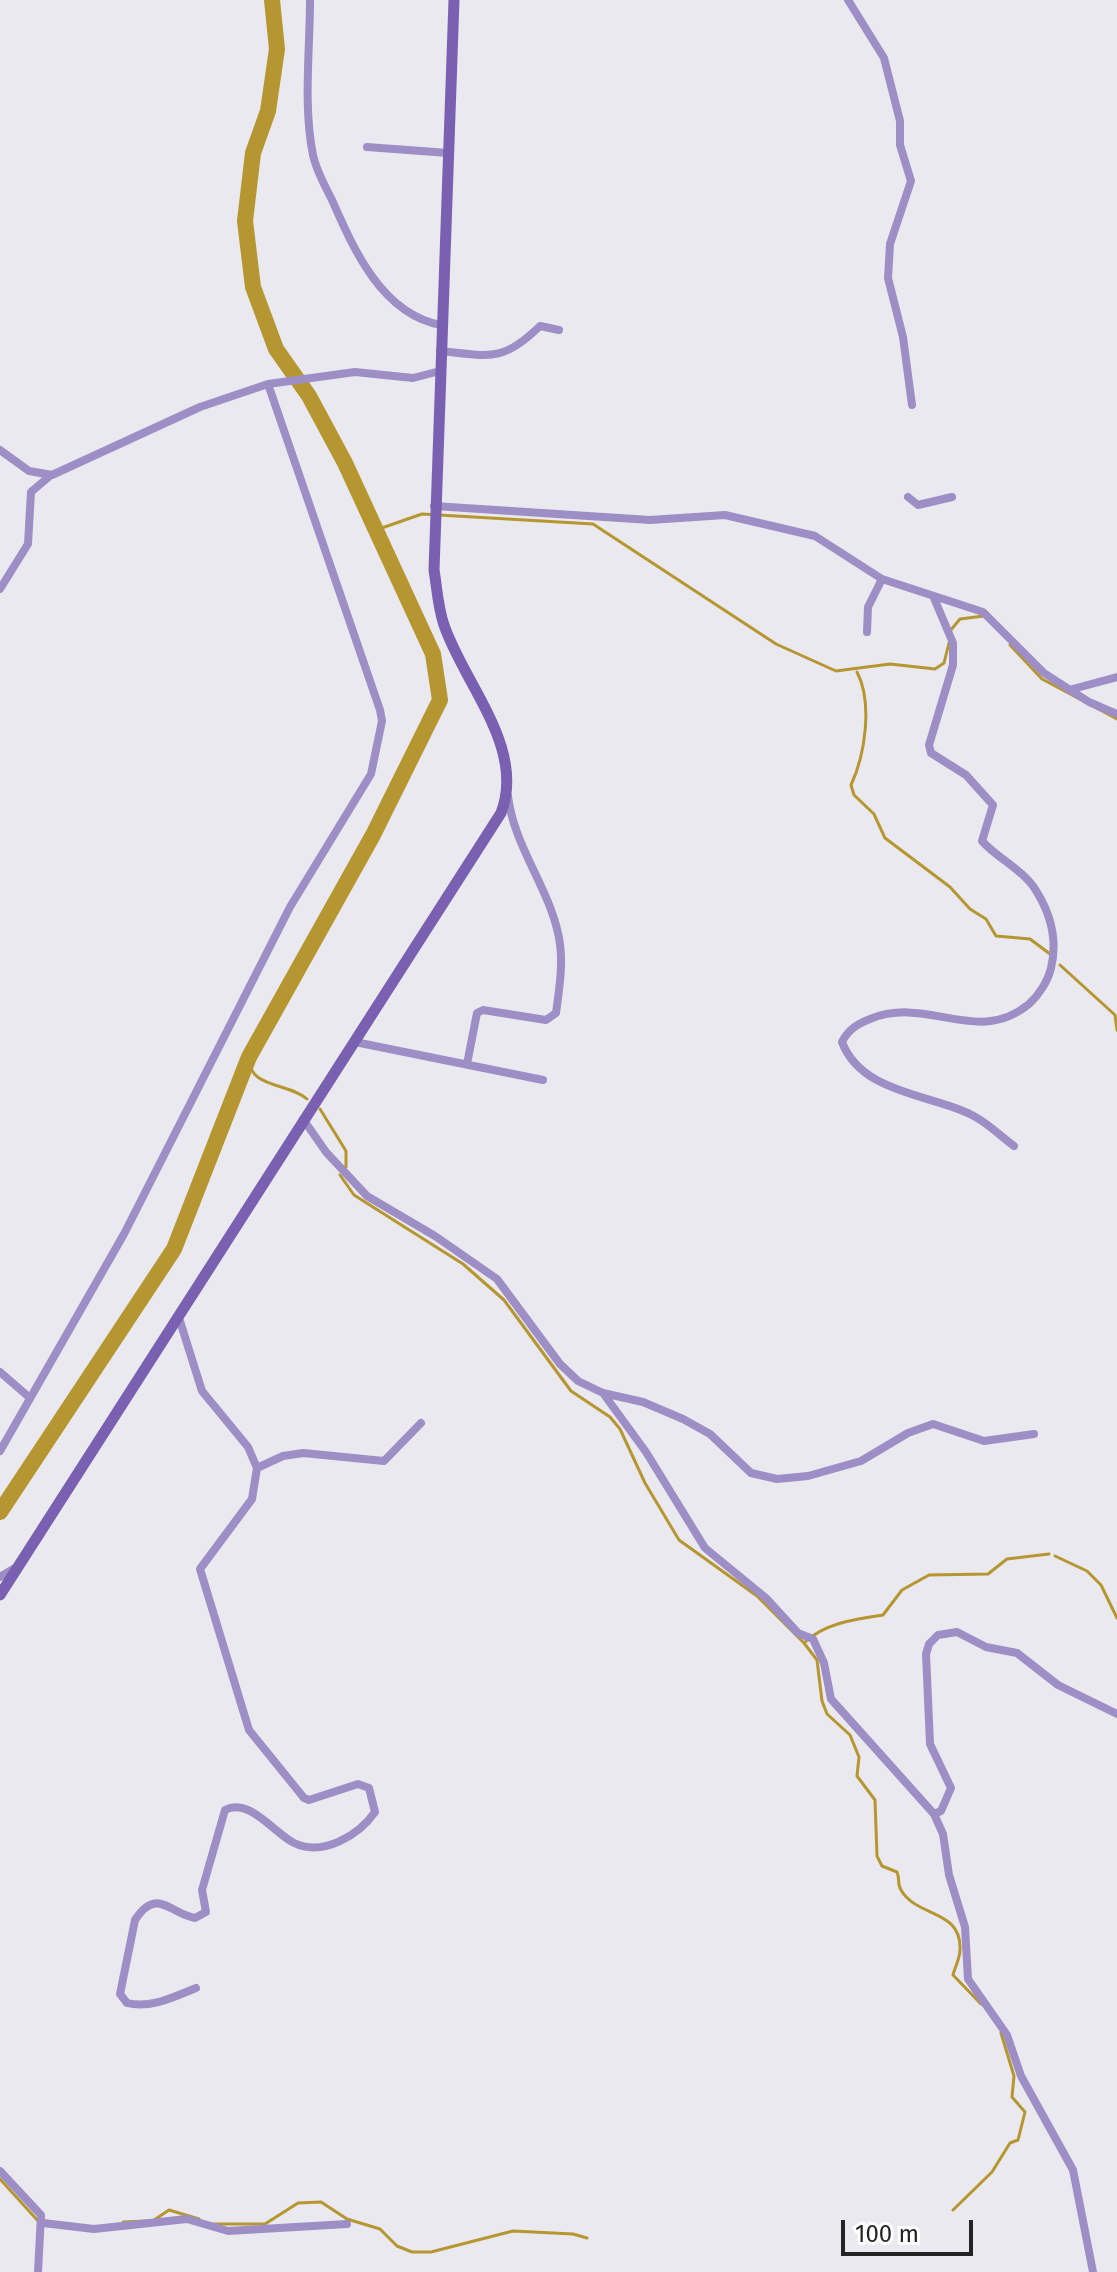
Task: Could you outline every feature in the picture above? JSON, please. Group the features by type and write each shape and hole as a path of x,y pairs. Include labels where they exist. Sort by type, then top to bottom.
{"main road":[{"path":"0,1595 501,813 508,795 509,778 499,741 443,622 434,570 454,0"}],"street":[{"path":"310,0 309,110 313,158 366,268 406,311 424,322 441,325"},
{"path":"848,0 884,58 900,121 900,145 911,181 890,244 888,278 903,337 912,405"},
{"path":"367,147 448,153"},
{"path":"440,351 487,356 517,348 540,326 559,330"},
{"path":"0,589 28,544 31,492 52,475 200,407 271,383 355,372 413,378 440,371"},
{"path":"0,1451 124,1234 290,907 375,762 382,721 380,710 271,383"},
{"path":"0,450 29,471 52,475"},
{"path":"908,497 918,505 952,497"},
{"path":"434,512 650,520 691,516 741,518 815,536 882,579 983,612 998,622 1028,658 1068,690 1117,714"},
{"path":"867,632 868,607 882,579"},
{"path":"934,598 953,643 953,665 933,726 929,745 931,753 966,775 993,805 982,841 1032,884 1048,914 1055,952 1050,975 1035,998 1015,1015 991,1022 958,1022 928,1012 904,1010 862,1023 847,1032 842,1042 847,1054 881,1083 963,1111 1014,1146"},
{"path":"1068,690 1117,677"},
{"path":"467,1064 477,1013 483,1010 546,1020 556,1013 562,966 560,943 548,903 510,815 508,795"},
{"path":"355,1042 543,1080"},
{"path":"303,1119 326,1152 367,1196 435,1236 497,1279 570,1375 603,1393 672,1413 710,1434 751,1473 792,1479 861,1461 908,1433 933,1424 984,1441 1034,1434"},
{"path":"179,1318 202,1391 248,1447 257,1468 252,1499 200,1569 240,1706 253,1739 283,1768 304,1798 309,1800 336,1789 363,1785 373,1794 375,1812 357,1830 336,1844 301,1845 246,1809 234,1807 225,1810 202,1890 206,1912 195,1918 188,1917 167,1904 155,1903 141,1911 135,1920 120,1994 127,2003 136,2006 167,2000 196,1988"},
{"path":"0,1372 30,1398"},
{"path":"603,1393 646,1452 695,1537 712,1556 766,1598 798,1633 813,1639 824,1663 831,1699 934,1814 943,1834 949,1875 965,1927 968,1979 1007,2035 1021,2076 1073,2170 1093,2272"},
{"path":"257,1468 283,1456 303,1453 384,1461 421,1423"},
{"path":"0,1577 19,1566"},
{"path":"934,1814 941,1811 951,1788 930,1744 926,1654 929,1644 938,1635 949,1631 986,1647 1009,1649 1058,1685 1117,1714"},
{"path":"0,2171 41,2215 43,2223 38,2272"},
{"path":"43,2223 94,2229 187,2219 214,2230 228,2231 347,2224"}],"waterway":[{"path":"0,1512 174,1249 249,1057 373,835 440,700 433,654 345,463 309,396 276,349 253,287 245,221 253,153 268,111 277,49 272,0"},
{"path":"376,530 422,514 593,524 776,644 836,671 890,664 935,669 944,663 949,643"},
{"path":"950,631 960,619 984,616"},
{"path":"1010,645 1042,679 1117,719"},
{"path":"857,672 866,713 860,759 851,785 854,795 874,814 885,838 950,887 970,909 986,919 996,936 1030,939 1050,954"},
{"path":"1060,965 1115,1015 1117,1030"},
{"path":"249,1057 255,1075 307,1099"},
{"path":"320,1109 346,1151 346,1167"},
{"path":"340,1175 354,1195 463,1264 504,1300 571,1391 610,1417 620,1429 645,1483 679,1540 757,1596 804,1643 817,1660 822,1701 827,1714 850,1735 859,1757 857,1776 875,1800 877,1856 882,1866 897,1872 900,1888 908,1899 954,1927 960,1950 953,1975 981,2004"},
{"path":"804,1643 831,1626 883,1615 902,1590 929,1575 988,1574 1007,1559 1049,1554"},
{"path":"1055,1556 1087,1571 1101,1585 1117,1618"},
{"path":"953,2210 992,2172 1010,2143 1018,2140 1025,2112 1012,2097 1014,2076 1001,2033"},
{"path":"0,2179 39,2222"},
{"path":"213,2224 265,2224 298,2203 321,2202 347,2219 380,2229 397,2246 412,2252 431,2252 513,2231 573,2234 587,2238"},
{"path":"154,2220 169,2210 199,2219"},
{"path":"123,2222 146,2221"}]}
